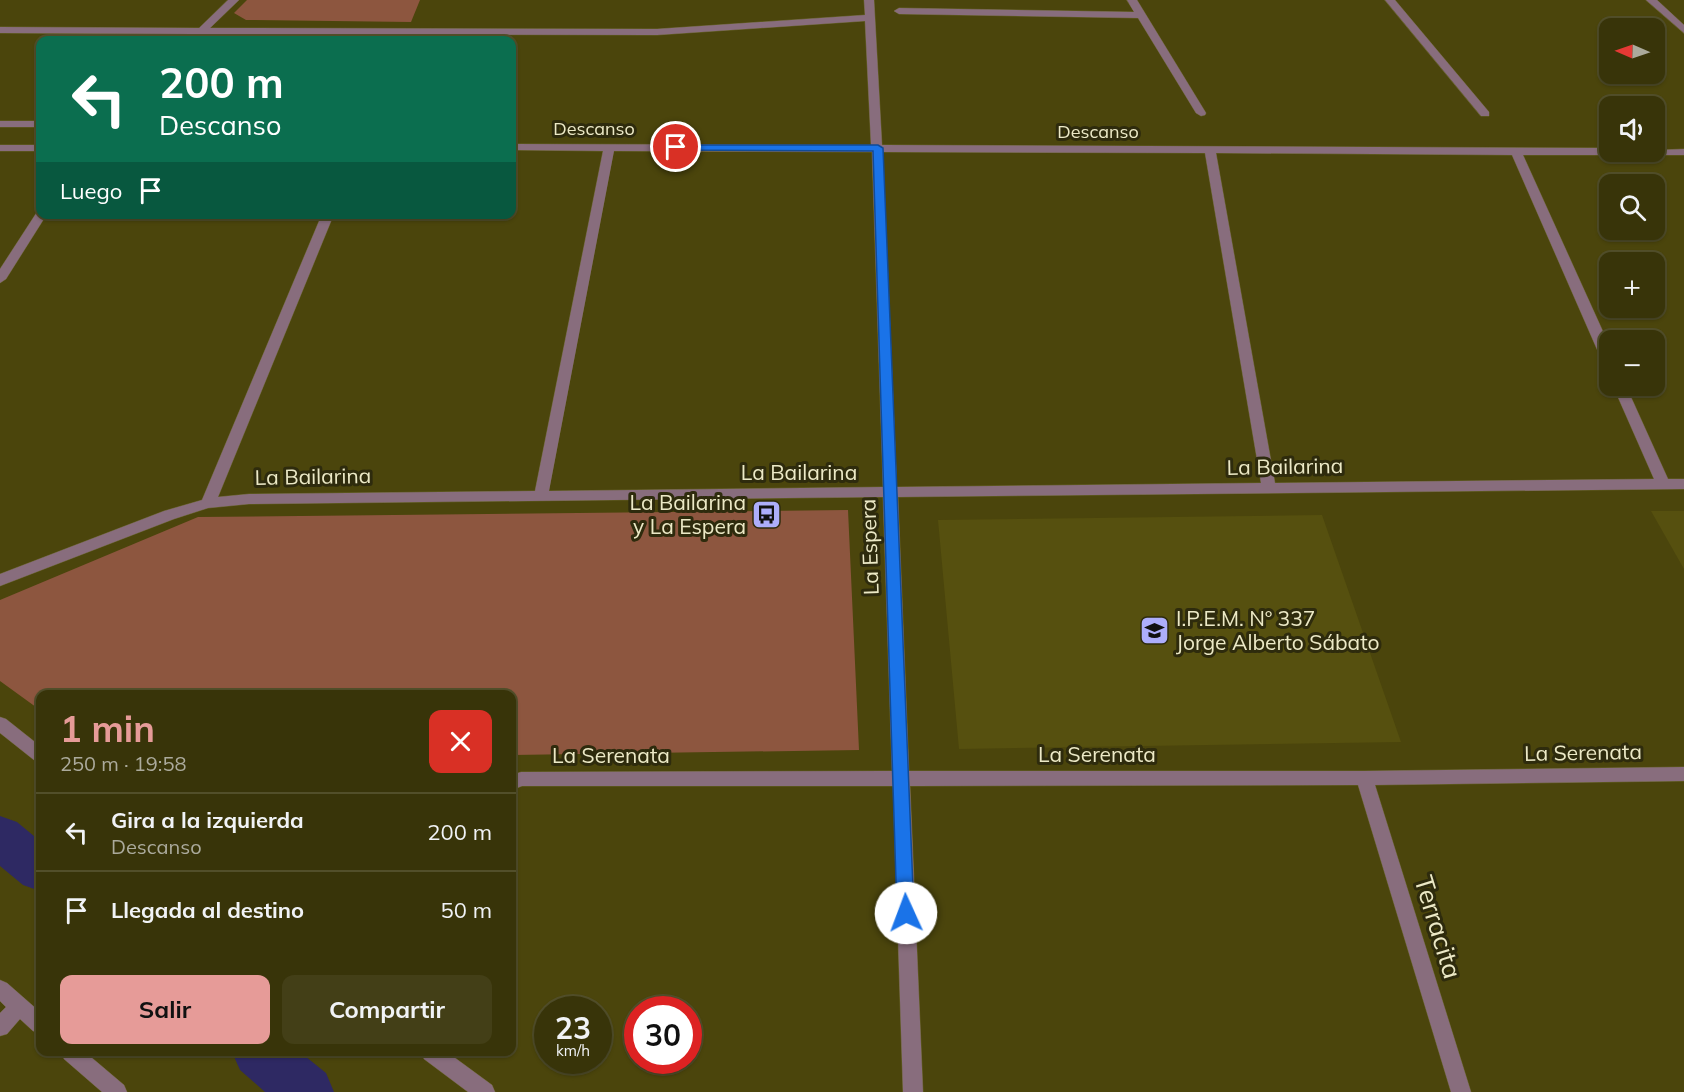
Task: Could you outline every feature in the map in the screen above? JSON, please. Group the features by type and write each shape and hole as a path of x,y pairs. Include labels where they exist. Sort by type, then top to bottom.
{"street":[{"path":"196,36 234,0"},
{"name":"La Espera","path":"869,0 878,148 913,1092"},
{"path":"1132,0 1201,113"},
{"path":"1390,0 1485,114"},
{"path":"1651,0 1684,30"},
{"path":"899,11 1141,15"},
{"path":"0,30 657,32 870,18"},
{"path":"0,124 36,124"},
{"name":"Descanso","path":"516,147 1684,152"},
{"path":"542,496 609,147"},
{"path":"0,148 36,148"},
{"path":"1210,151 1269,488"},
{"path":"1516,152 1599,338"},
{"path":"0,279 38,219"},
{"path":"208,503 326,219"},
{"path":"1624,396 1664,484"},
{"name":"La Bailarina","path":"0,580 169,515 208,503 249,499 1684,484"},
{"path":"0,724 36,752"},
{"name":"La Serenata","path":"516,781 521,779 1364,778 1684,774"},
{"name":"Terracita","path":"1364,778 1461,1092"},
{"path":"0,989 36,1020"},
{"path":"0,1027 20,1006"},
{"path":"76,1056 117,1092"},
{"path":"436,1056 485,1092"}],"shaded area":[{"path":"247,0 420,0 411,22 246,20 234,13"},
{"path":"848,510 859,750 516,755 516,690 36,690 36,707 0,681 0,600 198,517"},
{"path":"1651,511 1684,511 1684,569"},
{"name":"I.P.E.M. Nº 337 Jorge Alberto Sábato","path":"1322,515 1401,742 959,749 938,520"}],"waterway":[{"path":"0,837 36,867"},
{"path":"264,1056 307,1092"}],"place":[{"name":"La Bailarina y La Espera","path":"767,515"},
{"name":"I.P.E.M. Nº 337 Jorge Alberto Sábato","path":"1155,631"}],"route":[{"path":"676,147 878,148 906,913"}]}
